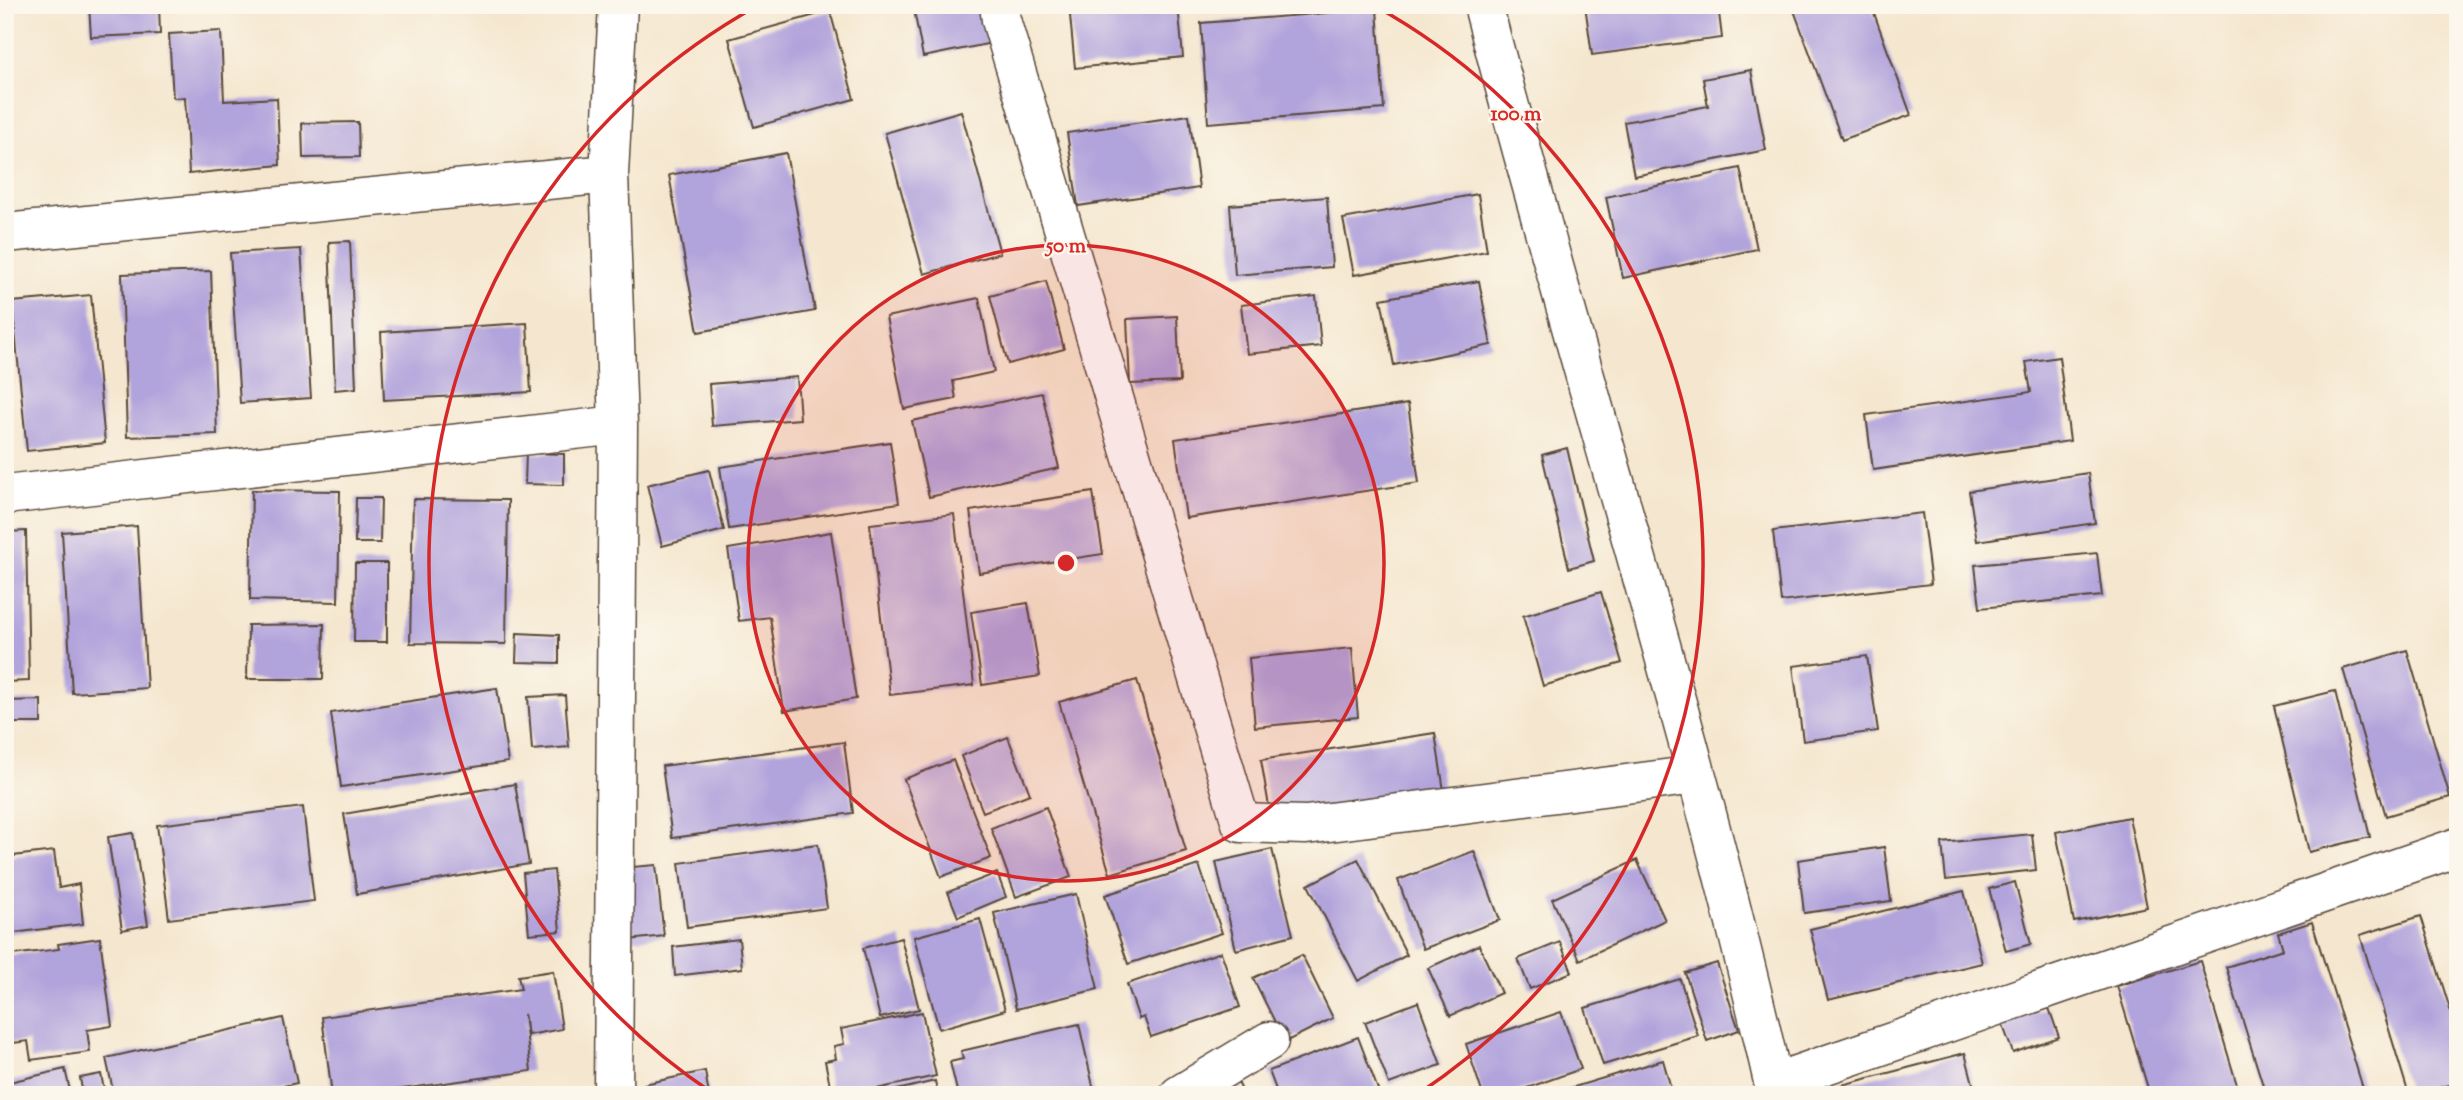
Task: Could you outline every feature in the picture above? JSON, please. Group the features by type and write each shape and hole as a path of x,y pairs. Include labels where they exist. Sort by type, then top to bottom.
{"street":[{"path":"613,1095 618,425 609,174 618,5"},
{"path":"999,5 1005,33 1241,823 1306,825 1696,775"},
{"path":"1483,5 1543,237 1696,775 1775,1089 2458,847"},
{"path":"5,233 609,174"},
{"path":"5,495 618,425"},
{"path":"1179,1095 1269,1041"}],"building":[{"path":"89,5 159,5 160,34 91,37"},
{"path":"913,5 985,5 992,43 923,57"},
{"path":"1069,5 1178,5 1183,57 1075,68"},
{"path":"1585,5 1718,5 1722,38 1592,55"},
{"path":"1792,5 1871,5 1911,115 1842,140"},
{"path":"1377,9 1384,109 1208,123 1201,23"},
{"path":"830,11 854,99 754,127 729,39"},
{"path":"221,31 224,101 277,98 280,165 189,174 185,97 173,98 169,34"},
{"path":"1751,70 1766,150 1634,176 1624,122 1708,106 1703,79"},
{"path":"961,111 1000,253 924,274 885,133"},
{"path":"1189,115 1199,188 1078,206 1067,133"},
{"path":"358,122 359,157 303,158 302,123"},
{"path":"786,153 815,311 698,332 669,175"},
{"path":"1740,168 1757,249 1623,278 1606,197"},
{"path":"1478,194 1487,251 1354,275 1343,219"},
{"path":"1327,197 1332,267 1235,275 1230,205"},
{"path":"350,241 356,388 335,390 329,242"},
{"path":"301,249 311,398 240,403 230,253"},
{"path":"211,271 217,434 127,437 122,274"},
{"path":"1046,281 1064,349 1008,364 990,296"},
{"path":"1479,281 1491,345 1394,365 1381,299"},
{"path":"91,295 105,443 27,451 12,302"},
{"path":"1316,296 1321,346 1247,354 1241,305"},
{"path":"979,298 994,372 953,381 956,399 904,409 886,317"},
{"path":"1177,316 1180,382 1130,384 1127,319"},
{"path":"527,323 531,392 384,400 381,332"},
{"path":"2059,357 2070,441 1873,470 1866,415 2031,392 2026,362"},
{"path":"797,377 800,419 712,426 709,384"},
{"path":"1042,393 1059,468 929,497 912,421"},
{"path":"1408,404 1419,483 1186,518 1175,439"},
{"path":"890,442 899,503 729,529 720,467"},
{"path":"1567,448 1594,561 1569,568 1542,455"},
{"path":"526,453 564,454 564,485 525,484"},
{"path":"709,470 724,530 662,546 647,485"},
{"path":"2088,473 2095,523 1977,541 1969,491"},
{"path":"252,490 340,491 338,602 250,600"},
{"path":"1093,492 1103,554 979,573 970,511"},
{"path":"356,498 381,498 380,543 355,543"},
{"path":"413,499 508,500 506,644 410,643"},
{"path":"1922,513 1931,584 1781,602 1773,531"},
{"path":"954,514 974,685 890,695 870,524"},
{"path":"137,526 147,688 72,693 62,532"},
{"path":"26,531 29,681 5,682 5,532"},
{"path":"831,532 856,699 784,711 770,617 739,621 728,549"},
{"path":"2097,553 2102,596 1980,608 1975,565"},
{"path":"355,563 387,563 387,642 354,642"},
{"path":"1601,592 1622,663 1543,686 1523,616"},
{"path":"1028,603 1040,676 982,685 971,612"},
{"path":"324,624 323,679 247,679 248,625"},
{"path":"517,633 559,635 559,663 516,662"},
{"path":"1352,648 1358,717 1255,727 1249,658"},
{"path":"2407,650 2450,797 2386,816 2343,669"},
{"path":"1867,656 1878,731 1803,741 1793,666"},
{"path":"1137,680 1186,851 1110,874 1059,702"},
{"path":"497,688 508,762 341,787 331,713"},
{"path":"2335,691 2370,837 2309,852 2274,706"},
{"path":"565,695 569,747 532,750 528,697"},
{"path":"41,700 41,723 5,723 5,701"},
{"path":"1435,733 1444,791 1271,818 1261,760"},
{"path":"1008,737 1030,794 983,812 961,756"},
{"path":"844,742 853,813 672,838 662,766"},
{"path":"953,760 991,858 941,877 904,779"},
{"path":"515,784 529,864 357,894 344,814"},
{"path":"303,807 314,901 169,919 157,825"},
{"path":"1046,807 1071,877 1016,897 991,828"},
{"path":"2129,817 2147,907 2074,922 2056,832"},
{"path":"133,833 148,925 122,930 108,837"},
{"path":"2032,834 2036,870 1946,880 1942,843"},
{"path":"818,844 827,908 687,927 679,863"},
{"path":"1884,847 1891,901 1804,913 1798,860"},
{"path":"1272,849 1293,935 1236,950 1216,862"},
{"path":"54,851 59,888 79,884 83,924 5,934 5,857"},
{"path":"1474,851 1500,920 1423,949 1398,880"},
{"path":"1358,859 1407,955 1358,981 1308,885"},
{"path":"1637,860 1665,920 1580,960 1552,899"},
{"path":"656,865 664,936 629,940 621,868"},
{"path":"1199,865 1222,933 1128,964 1105,895"},
{"path":"554,870 560,931 529,934 523,873"},
{"path":"997,873 1006,897 958,917 948,892"},
{"path":"2015,882 2031,944 2006,951 1989,889"},
{"path":"1964,891 1982,963 1828,1000 1810,929"},
{"path":"1076,894 1098,989 1016,1009 994,913"},
{"path":"2421,916 2458,1035 2458,1083 2409,1095 2360,935"},
{"path":"980,919 1005,1010 939,1029 914,937"},
{"path":"2312,922 2365,1095 2266,1095 2226,967 2283,949 2278,933"},
{"path":"100,938 112,1026 87,1030 90,1052 31,1060 28,1041 5,1044 5,956 59,949 58,944"},
{"path":"901,938 919,1009 880,1018 863,948"},
{"path":"739,939 742,968 675,976 673,947"},
{"path":"1560,942 1572,972 1530,989 1518,959"},
{"path":"1479,945 1501,993 1450,1016 1428,968"},
{"path":"1221,952 1240,1007 1151,1037 1144,1017 1139,1019 1127,984"},
{"path":"1302,955 1333,1018 1285,1042 1253,978"},
{"path":"2200,961 2240,1095 2150,1095 2117,986"},
{"path":"1717,963 1739,1030 1707,1041 1685,973"},
{"path":"553,971 562,1029 528,1035 524,1014 531,1071 359,1095 332,1095 322,1017 521,989 518,976"},
{"path":"1680,979 1698,1036 1603,1065 1585,1008"},
{"path":"1418,1002 1441,1065 1389,1084 1365,1022"},
{"path":"2049,1008 2059,1037 2013,1053 2002,1023"},
{"path":"922,1012 936,1076 849,1095 832,1095 825,1061 836,1059 834,1046 844,1044 841,1029"},
{"path":"1561,1012 1581,1069 1507,1095 1483,1095 1466,1044"},
{"path":"283,1018 297,1083 243,1095 114,1095 106,1058"},
{"path":"1079,1024 1095,1095 958,1095 950,1062 963,1059 961,1051"},
{"path":"1358,1037 1380,1095 1278,1095 1269,1071"},
{"path":"1965,1053 1976,1095 1840,1095 1838,1086"},
{"path":"1663,1060 1673,1095 1551,1095 1551,1094"},
{"path":"65,1069 71,1095 5,1095 5,1083"},
{"path":"705,1071 709,1095 646,1095 644,1084"},
{"path":"101,1074 105,1095 83,1095 80,1078"},
{"path":"935,1081 938,1095 898,1095 897,1090"},
{"path":"1238,1082 1244,1095 1214,1095"}]}
